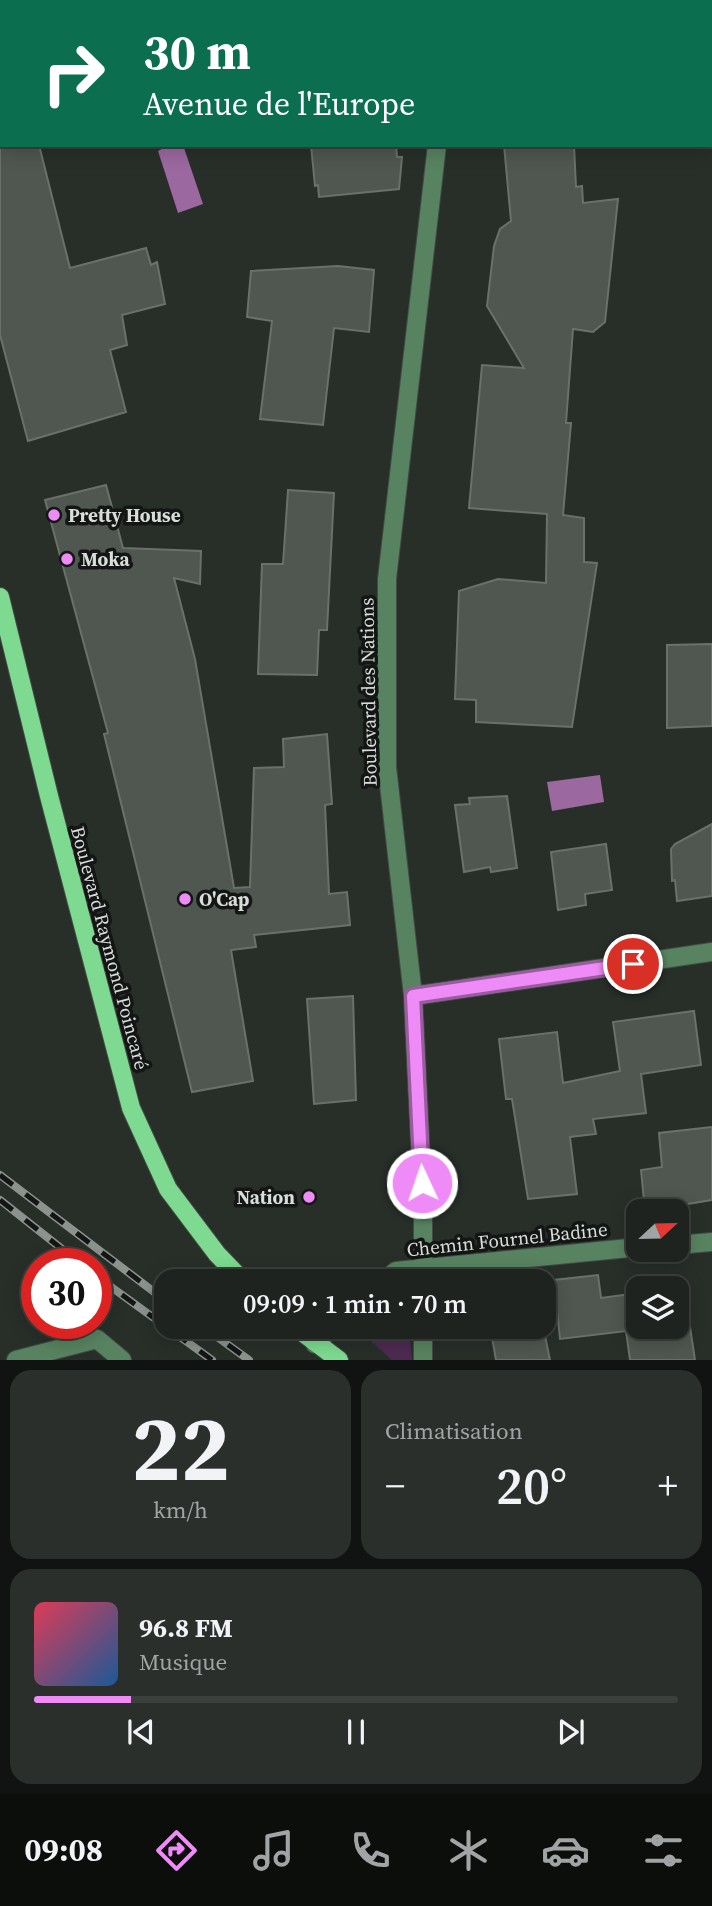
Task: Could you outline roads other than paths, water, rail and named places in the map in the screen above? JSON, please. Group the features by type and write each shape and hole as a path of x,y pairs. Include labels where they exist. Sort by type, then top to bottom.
{"main road":[{"name":"Boulevard Raymond Poincaré","path":"0,597 131,1108 168,1189 231,1269"},
{"path":"309,1339 339,1360"}],"street":[{"name":"Boulevard des Nations","path":"423,1269 424,1203 413,996 387,767 387,579 437,147"},
{"path":"413,996 712,952"},
{"path":"690,1244 712,1242"},
{"name":"Chemin Fournel Badine","path":"469,1269 626,1249"},
{"path":"16,1360 97,1339 122,1360"},
{"path":"315,1344 320,1339"},
{"path":"423,1339 423,1360"}],"railway":[{"path":"0,1175 154,1292"},
{"path":"0,1200 61,1248"},
{"path":"112,1288 212,1360"},
{"path":"220,1339 249,1360"}],"place":[{"name":"Pretty House","path":"54,515"},
{"name":"Moka","path":"67,559"},
{"name":"O'Cap","path":"185,899"},
{"name":"Nation","path":"309,1197"}]}
